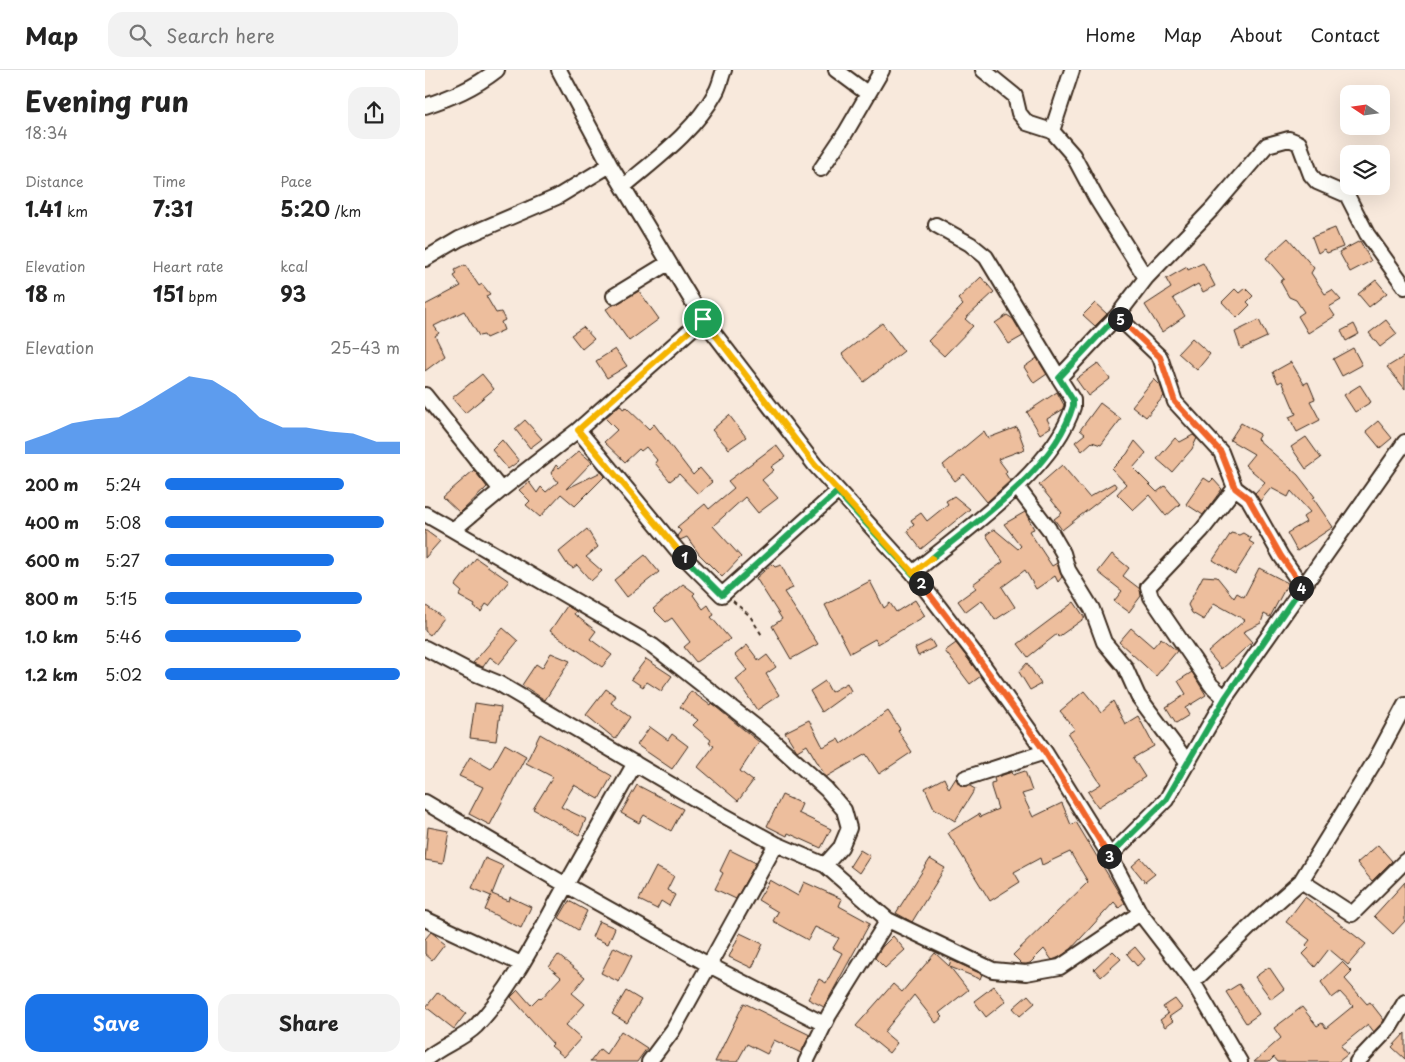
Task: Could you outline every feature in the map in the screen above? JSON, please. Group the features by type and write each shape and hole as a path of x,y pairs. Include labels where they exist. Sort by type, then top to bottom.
{"street":[{"path":"425,106 457,95 483,82 497,70"},
{"path":"559,70 610,165 703,319 837,492 913,573 976,655 1045,752 1110,856 1140,913 1193,982 1240,1062"},
{"path":"623,187 675,143 698,117 716,91 724,70"},
{"path":"836,70 867,93"},
{"path":"821,169 846,132 882,70"},
{"path":"983,70 1015,96 1019,113 1027,123 1052,131 1073,155 1096,198 1146,278"},
{"path":"1052,131 1072,70"},
{"path":"1059,378 1117,316 1146,278 1213,208 1267,145 1289,139 1299,143 1311,174 1317,182 1347,195 1367,234 1405,287"},
{"path":"425,259 459,238 557,197 610,165"},
{"path":"913,573 1017,487 1053,450 1071,412 1073,400 986,257 970,244 936,225"},
{"path":"614,296 668,263"},
{"path":"1117,316 1160,357 1175,402 1221,452 1235,488 1248,498 1281,556 1302,586"},
{"path":"453,530 578,430 703,319"},
{"path":"425,395 501,490"},
{"path":"578,430 678,551 722,595 837,492"},
{"path":"1110,856 1166,800 1225,698 1405,442"},
{"path":"1017,487 1051,531 1063,553 1068,570 1092,609 1104,642 1125,667 1138,696 1188,762"},
{"path":"1225,698 1205,677 1151,597 1148,587 1202,530 1235,488"},
{"path":"425,515 653,646 718,696 805,770 844,810 849,828 841,847 825,866"},
{"path":"425,648 469,672 498,683 776,844 825,866 888,920 993,970 1026,973 1061,967 1140,913"},
{"path":"1193,982 1258,919 1301,882 1405,706"},
{"path":"965,778 1045,752"},
{"path":"425,1060 474,1028 496,1003 521,964 635,763"},
{"path":"425,802 566,885 709,965 824,1024"},
{"path":"649,1062 673,1030 776,844"},
{"path":"1301,882 1352,914 1405,861"},
{"path":"425,919 521,964"},
{"path":"806,1062 824,1024 888,920"},
{"path":"1357,1062 1390,1027 1405,1002"}],"path":[{"path":"722,595 750,616 763,637"}],"building":[{"path":"1335,228 1343,247 1327,253 1324,249 1318,253 1312,237"},
{"path":"1288,238 1314,268 1311,273 1325,294 1332,290 1341,300 1329,307 1335,316 1308,333 1298,316 1304,312 1296,300 1289,297 1280,281 1284,279 1266,258"},
{"path":"1360,241 1371,261 1350,272 1339,252"},
{"path":"1203,263 1215,286 1203,292 1198,284 1173,298 1185,316 1162,332 1145,305 1171,288 1166,279 1187,267 1188,270"},
{"path":"465,265 479,286 482,284 490,294 486,296 496,313 501,312 505,320 501,322 504,330 486,338 484,335 479,336 464,311 434,326 439,333 435,336 445,356 425,371 425,305 461,286 454,276 457,274 455,270"},
{"path":"981,277 994,292 965,319 973,326 944,356 928,341 963,305 958,299"},
{"path":"1376,280 1387,293 1369,307 1358,294"},
{"path":"1245,288 1253,296 1247,302 1250,305 1237,318 1222,302 1235,289 1239,293"},
{"path":"639,291 659,319 629,341 606,309"},
{"path":"1095,303 1107,314 1095,326 1083,315"},
{"path":"1007,315 1013,319 1023,336 1009,344 995,323"},
{"path":"1259,320 1267,337 1241,349 1235,332"},
{"path":"1386,320 1397,334 1380,347 1369,333"},
{"path":"882,323 904,351 864,382 842,354"},
{"path":"1354,324 1359,334 1346,341 1341,331"},
{"path":"583,327 594,339 582,349 571,335"},
{"path":"1192,338 1210,354 1197,370 1178,353"},
{"path":"1353,348 1362,365 1342,376 1333,359"},
{"path":"615,349 627,366 607,378 596,361"},
{"path":"1405,356 1405,389 1387,367"},
{"path":"1037,358 1047,374 1034,383 1024,367"},
{"path":"1291,362 1304,384 1308,382 1315,399 1310,401 1320,420 1297,432 1289,417 1296,414 1282,381 1278,383 1273,372"},
{"path":"1098,363 1110,379 1088,396 1076,379"},
{"path":"482,374 494,389 465,413 452,398"},
{"path":"1154,379 1160,385 1164,396 1146,417 1132,406"},
{"path":"1360,385 1371,402 1355,412 1344,395"},
{"path":"1057,392 1064,405 1062,410 1047,419 1051,427 1040,434 1027,412"},
{"path":"1100,403 1121,419 1101,445 1092,442 1082,451 1075,442 1085,434 1080,430"},
{"path":"620,405 623,409 626,407 649,429 654,424 693,475 700,468 712,482 698,494 679,474 670,481 655,463 657,460 646,447 641,451 639,449 625,462 604,442 617,430 605,418"},
{"path":"729,415 746,437 729,449 712,430"},
{"path":"525,420 542,439 530,448 515,429"},
{"path":"1378,421 1392,438 1380,448 1366,431"},
{"path":"1241,423 1260,434 1257,439 1298,475 1315,497 1313,498 1333,527 1297,551 1287,533 1306,522 1303,517 1310,512 1291,491 1288,497 1271,488 1260,501 1255,493 1265,482 1245,465 1254,454 1230,440"},
{"path":"1017,427 1025,449 998,459 1007,471 1005,473 1010,481 987,502 964,474 955,481 943,465 984,431 988,438"},
{"path":"1193,435 1197,438 1192,449 1172,472 1157,459 1175,438 1180,442"},
{"path":"1306,437 1321,458 1306,469 1291,447"},
{"path":"502,440 519,461 508,469 492,450"},
{"path":"1135,441 1146,453 1133,468 1157,492 1165,486 1180,504 1166,516 1149,495 1133,510 1117,494 1126,484 1112,469 1127,454"},
{"path":"776,445 785,457 771,467 774,470 762,480 778,498 758,513 745,497 713,526 741,557 722,577 699,554 687,537 680,540 677,536 681,531 677,527 705,504 709,509 734,488 728,481"},
{"path":"579,451 592,462 566,489 601,472 605,476 575,506 561,494 540,517 526,505 530,501 519,490 529,482 537,493 541,487 546,492 558,482 551,473 556,465 559,468"},
{"path":"1062,465 1089,497 1114,483 1117,487 1062,530 1054,519 1062,513 1039,485"},
{"path":"474,470 487,487 460,513 443,497"},
{"path":"1204,478 1210,482 1213,479 1222,489 1203,515 1186,504"},
{"path":"954,496 970,509 921,549 907,531 914,525 911,520 921,513 927,521 948,504 946,501"},
{"path":"1025,512 1034,529 1029,531 1052,566 1057,563 1062,577 1058,582 1055,576 1036,589 1025,570 1002,587 1015,607 995,620 982,600 966,612 958,601 976,588 973,584 1003,562 986,535 994,529 1018,549 1021,546 1004,524"},
{"path":"587,529 598,547 586,557 602,571 591,581 577,565 573,568 567,564 559,552"},
{"path":"425,530 440,541 425,558"},
{"path":"1231,533 1239,535 1243,533 1251,538 1249,541 1254,544 1235,574 1213,560"},
{"path":"1112,554 1129,568 1123,576 1140,589 1141,596 1129,612 1114,601 1122,591 1098,572"},
{"path":"645,555 659,572 627,597 614,580"},
{"path":"476,558 509,581 489,606 486,604 481,612 474,607 475,605 459,596 462,592 455,586"},
{"path":"772,564 775,567 781,565 793,588 784,592 818,644 791,659 772,626 782,619 756,578"},
{"path":"1259,568 1288,583 1270,617 1264,614 1261,623 1243,632 1252,642 1222,669 1208,652 1245,620 1214,603 1204,620 1192,613 1188,605 1203,576 1217,577 1234,598 1237,593 1244,597"},
{"path":"870,581 884,608 890,603 896,612 915,600 925,616 878,644 875,639 850,653 825,605"},
{"path":"683,584 695,593 693,595 703,609 708,605 714,615 711,617 730,639 696,662 684,647 690,642 672,618 666,622 653,609"},
{"path":"1074,602 1085,618 1058,637 1057,634 1028,657 1018,644"},
{"path":"425,605 443,618 430,635 425,631"},
{"path":"567,606 576,611 574,614 596,631 590,639 612,655 602,667 550,631"},
{"path":"503,628 518,641 499,664 490,657 483,667 473,663"},
{"path":"1131,628 1153,647 1161,638 1177,651 1156,676 1119,642"},
{"path":"931,640 935,647 918,656 915,648"},
{"path":"956,643 981,676 970,684 945,651"},
{"path":"747,645 759,661 767,655 776,667 766,674 779,695 757,710 736,679 747,670 735,655"},
{"path":"551,653 570,661 545,700 522,685 536,664 542,668"},
{"path":"646,659 672,676 661,691 647,682 643,687 631,679"},
{"path":"1027,663 1041,684 1030,690 1019,672"},
{"path":"1192,672 1206,695 1185,708 1189,715 1176,723 1166,707 1186,694 1178,681"},
{"path":"825,681 831,692 847,683 851,691 822,712 810,691"},
{"path":"606,689 616,696 611,703 630,717 615,739 586,715"},
{"path":"691,691 710,705 711,703 759,742 740,771 753,781 738,801 698,767 714,746 709,743 711,740 693,725 698,720 680,707"},
{"path":"1084,691 1101,712 1113,701 1125,724 1138,716 1154,746 1133,758 1145,777 1098,807 1088,792 1101,784 1068,734 1075,729 1060,711"},
{"path":"475,703 501,707 496,741 470,738"},
{"path":"888,711 912,752 879,774 866,754 826,777 807,745 797,751 785,732 809,720 823,747 838,739 841,744"},
{"path":"650,727 668,740 672,734 688,746 672,769 637,745"},
{"path":"540,734 612,776 599,799 574,785 561,807 586,819 579,835 533,809 553,777 526,763"},
{"path":"505,744 526,756 490,825 469,814 483,787 459,776 470,757 491,769"},
{"path":"1025,771 1032,791 1022,794 1033,817 1062,803 1071,825 1076,822 1125,903 1119,908 1114,902 1071,949 1060,957 1052,960 1044,949 1030,963 1022,964 1013,955 1088,882 1070,852 1042,865 1040,858 1014,872 1020,882 990,901 948,833 979,814 980,817 998,809 991,787 991,783 995,782 994,778 1012,772 1013,775"},
{"path":"944,778 949,789 956,778 960,785 970,786 975,789 955,821 934,808 925,788"},
{"path":"637,785 683,809 671,831 644,815 639,823 621,813"},
{"path":"782,795 802,804 798,813 831,829 821,848 788,833 787,836 767,826"},
{"path":"428,827 449,831 443,863 425,860"},
{"path":"1378,845 1392,861 1372,881 1357,863"},
{"path":"730,850 756,863 736,899 715,889 723,873 720,871"},
{"path":"860,850 870,856 859,873 850,866"},
{"path":"485,858 503,866 492,894 509,901 510,897 531,907 521,928 485,910 491,896 472,888"},
{"path":"1141,858 1155,874 1145,882 1132,866"},
{"path":"930,859 945,868 912,922 896,913"},
{"path":"656,867 674,876 667,890 675,895 669,906 661,901 657,909 639,900"},
{"path":"770,880 798,896 804,882 842,899 839,906 870,923 824,1007 808,999 819,979 826,983 842,953 833,948 839,938 815,927 808,940 773,921 778,912 758,900"},
{"path":"1405,882 1405,921 1393,934 1374,916"},
{"path":"1305,897 1366,944 1348,965 1329,949 1315,967 1303,954 1309,948 1306,945 1310,940 1286,922"},
{"path":"569,901 587,911 578,930 559,918"},
{"path":"599,921 615,928 608,944 592,937"},
{"path":"431,932 445,943 432,960 425,954 425,939"},
{"path":"740,933 763,944 752,968 729,957"},
{"path":"893,936 905,950 885,968 875,958 882,947"},
{"path":"614,947 632,956 619,982 601,973"},
{"path":"1135,947 1145,959 1137,966 1127,954"},
{"path":"1113,951 1121,959 1101,977 1094,969"},
{"path":"935,953 949,966 951,960 982,974 980,979 950,967 968,990 939,1013 943,1017 936,1023 914,995 884,1032 897,1043 889,1053 856,1026 893,984 902,992"},
{"path":"558,955 585,977 572,993 585,1004 566,1025 581,1038 564,1057 551,1046 553,1044 511,997 518,990 531,1005 539,997 541,999 561,977 549,967"},
{"path":"1342,962 1352,972 1345,979 1367,1004 1370,1002 1384,1020 1383,1022 1374,1032 1368,1024 1341,1046 1348,1054 1338,1062 1278,1062 1274,1057 1269,1062 1254,1062 1281,1038 1274,1028 1302,1007 1317,1026 1322,1023 1326,1028 1353,1006 1340,992 1332,998 1321,982"},
{"path":"1269,967 1284,989 1271,999 1255,977"},
{"path":"1239,984 1259,1014 1246,1023 1226,992"},
{"path":"994,986 1006,1001 986,1017 974,1001"},
{"path":"626,991 641,1000 627,1023 612,1014"},
{"path":"438,992 466,1013 454,1029 426,1007"},
{"path":"1028,995 1035,1003 1020,1016 1013,1008"},
{"path":"1175,999 1182,1008 1169,1017 1173,1021 1165,1027 1160,1020 1168,1014 1163,1007"},
{"path":"744,1003 810,1035 801,1053 774,1040 767,1054 747,1044 737,1062 715,1062"},
{"path":"621,1031 647,1048 637,1062 590,1062 600,1049 606,1054"},
{"path":"1405,1033 1405,1059 1392,1047"}],"route":[{"path":"703,319 578,430 678,551 722,595 837,492 913,573 976,655 1045,752 1110,856 1166,800 1225,698 1302,586 1281,556 1248,498 1235,488 1221,452 1175,402 1160,357 1117,316 1059,378 1073,400 1073,406 1053,450 1017,487 913,573 875,532 837,492 703,319"}]}
